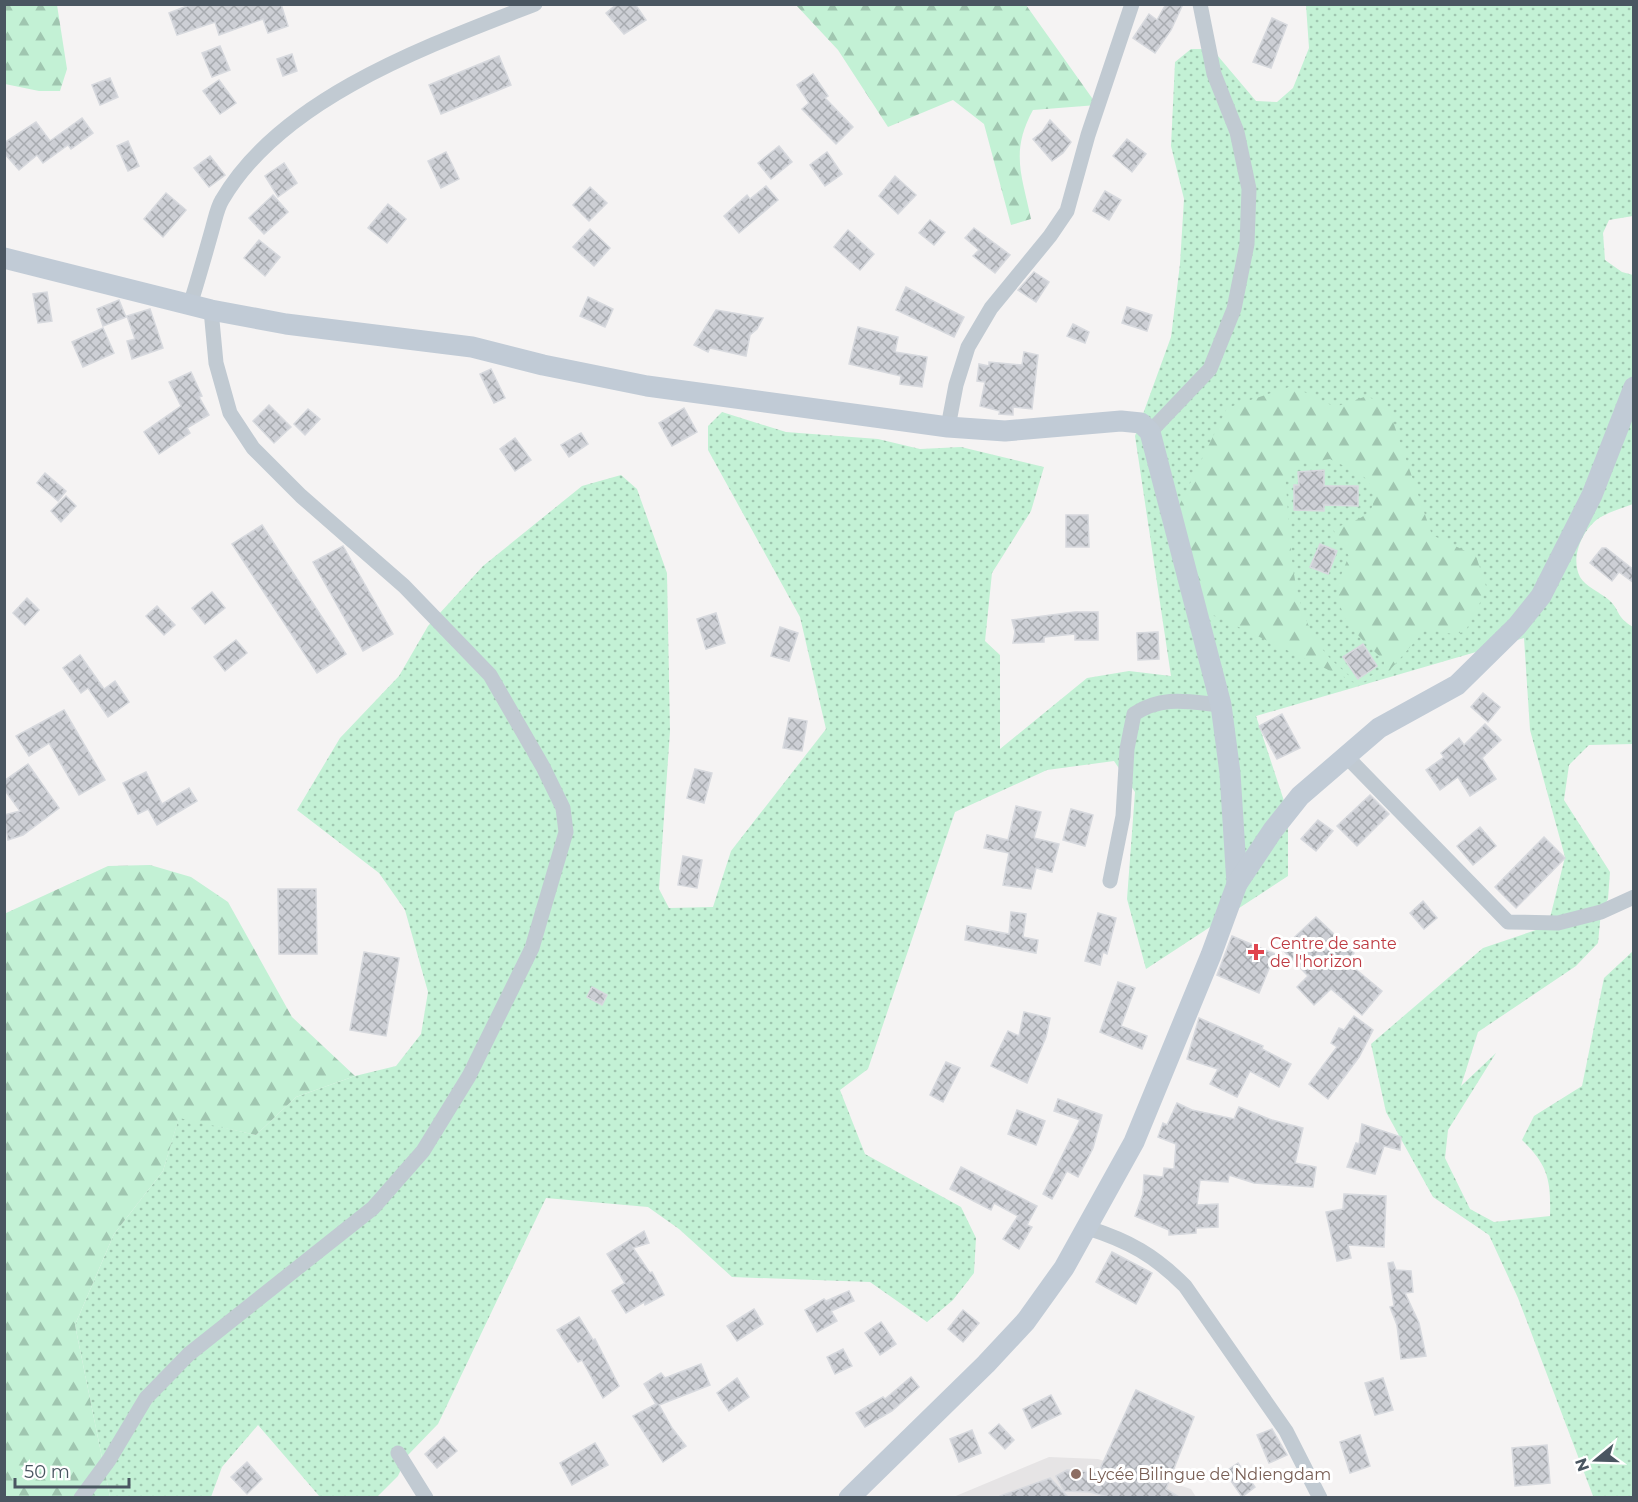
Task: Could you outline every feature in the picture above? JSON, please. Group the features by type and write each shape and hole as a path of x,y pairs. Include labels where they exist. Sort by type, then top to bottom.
{"street":[{"path":"190,305 221,201 250,161 272,141 327,98 368,75 464,32 535,4"},
{"path":"948,427 956,385 968,347 990,308 1050,236 1067,210 1091,124 1132,4"},
{"path":"1150,432 1210,369 1234,309 1247,244 1250,189 1237,132 1214,75 1200,4"},
{"path":"4,258 211,310 286,324 472,347 543,365 647,386 789,407 948,427 1005,431 1121,421 1141,423 1150,432 1221,705 1230,772 1237,884"},
{"path":"81,1497 109,1460 146,1398 189,1354 373,1208 423,1150 469,1076 532,948 566,832 563,808 548,777 490,675 404,586 301,496 253,448 230,413 216,363 211,310"},
{"path":"849,1497 986,1364 1026,1320 1064,1268 1134,1142 1161,1081 1237,884 1273,830 1300,796 1379,728 1457,685 1485,661 1541,596 1592,495 1634,387"},
{"path":"1110,881 1123,816 1127,748 1134,714 1150,704 1174,701 1221,705"},
{"path":"1346,756 1508,922 1558,923 1601,912 1634,897"},
{"path":"1088,1228 1126,1240 1165,1265 1185,1286 1286,1431 1320,1497"},
{"path":"398,1453 426,1497"}],"shaded area":[{"name":"Lycée Bilingue de Ndiengdam","path":"1049,1457 1098,1459 1191,1489 1196,1497 951,1498"}],"green space":[{"path":"1631,4 1633,6 1633,216 1609,220 1603,233 1605,260 1622,272 1633,275 1633,504 1607,514 1593,523 1579,545 1576,561 1582,580 1609,600 1623,620 1633,627 1633,744 1589,745 1569,765 1564,800 1610,872 1608,899 1601,912 1598,943 1576,966 1478,1032 1461,1086 1496,1053 1448,1130 1445,1158 1470,1209 1494,1222 1550,1216 1550,1192 1546,1174 1537,1157 1522,1140 1534,1116 1582,1086 1604,978 1633,951 1633,1497 1593,1496 1518,1298 1489,1235 1433,1197 1386,1112 1371,1044 1483,948 1548,926 1565,857 1530,730 1524,638 1256,716 1288,813 1288,876 1146,969 1127,899 1135,792 1114,761 1047,770 955,812 868,1069 840,1090 865,1154 961,1207 976,1238 974,1273 953,1300 927,1322 870,1282 732,1277 679,1229 648,1207 546,1198 438,1424 407,1456 398,1476 376,1498 320,1497 258,1425 222,1467 211,1497 110,1497 75,1325 114,1234 163,1171 179,1117 256,1135 296,1097 355,1076 396,1066 421,1034 428,992 405,910 379,873 297,810 340,738 399,676 428,626 483,566 582,486 621,475 637,489 667,573 670,731 659,889 669,908 713,907 731,851 826,729 800,617 708,450 708,426 722,412 786,432 878,439 920,449 961,447 1044,467 1031,511 992,573 985,641 1000,655 1000,749 1087,678 1129,671 1171,676 1135,436 1171,337 1180,264 1184,199 1171,146 1175,62 1191,49 1212,49 1256,101 1277,102 1293,88 1309,48 1306,5"},
{"path":"4,5 57,5 67,69 60,91 39,91 5,84"},
{"path":"796,5 1026,5 1097,105 1033,110 1026,125 1020,151 1020,164 1031,219 1011,225 984,124 953,100 888,127 838,50"},
{"path":"1292,386 1335,407 1367,396 1388,407 1432,535 1476,556 1487,589 1465,632 1452,634 1426,629 1389,671 1358,684 1207,612 1174,516 1227,408","holes":["1330,459 1364,477 1373,494 1373,502 1367,513 1355,521 1334,528 1349,556 1338,587 1340,607 1356,632 1384,660 1384,670 1359,681 1337,665 1320,646 1308,625 1300,602 1291,552 1285,477 1297,464"]},
{"path":"150,865 191,877 228,902 292,1017 355,1076 296,1097 256,1135 179,1118 163,1171 114,1234 75,1325 110,1497 5,1497 4,914 108,866"}],"building":[{"path":"192,4 281,4 288,26 268,33 263,19 219,35 215,22 177,35 169,13"},
{"path":"617,4 635,4 646,20 624,34 606,13"},
{"path":"1166,4 1183,4 1171,30 1155,53 1133,38 1149,14 1157,20"},
{"path":"1272,18 1287,25 1271,68 1253,62"},
{"path":"220,46 230,70 212,77 202,53"},
{"path":"292,54 297,71 283,76 277,59"},
{"path":"499,56 511,85 441,114 429,85"},
{"path":"813,74 828,96 825,98 853,127 836,144 802,109 809,103 797,85"},
{"path":"110,78 118,97 100,105 92,85"},
{"path":"219,80 236,103 220,114 203,91"},
{"path":"82,118 93,133 71,149 68,145 43,163 37,155 19,170 4,153 4,143 36,122 50,141"},
{"path":"1050,120 1071,142 1063,153 1052,161 1033,139 1042,132"},
{"path":"1127,139 1146,154 1132,172 1113,156"},
{"path":"128,141 139,166 128,171 117,146"},
{"path":"779,146 792,162 771,179 758,163"},
{"path":"446,152 459,179 441,188 428,161"},
{"path":"827,152 842,174 825,186 810,165"},
{"path":"210,156 225,175 209,187 194,168"},
{"path":"284,163 297,183 278,197 265,176"},
{"path":"895,176 916,195 898,214 879,196"},
{"path":"766,186 778,200 739,233 724,216 747,195 750,199"},
{"path":"590,187 607,203 589,221 573,205"},
{"path":"1105,191 1121,200 1109,220 1093,211"},
{"path":"166,193 186,210 163,237 144,219"},
{"path":"273,195 288,212 264,234 249,218"},
{"path":"388,204 406,219 387,243 368,228"},
{"path":"930,220 945,232 934,245 919,233"},
{"path":"974,228 1010,255 995,273 973,256 979,250 965,238"},
{"path":"590,229 610,248 594,266 573,247"},
{"path":"848,230 874,254 860,270 834,247"},
{"path":"259,240 280,257 265,276 244,258"},
{"path":"1034,272 1049,282 1036,302 1018,290"},
{"path":"906,287 964,317 954,337 896,310"},
{"path":"47,292 52,321 38,323 33,294"},
{"path":"588,297 613,309 605,327 580,316"},
{"path":"119,300 126,317 103,326 97,309"},
{"path":"1127,307 1152,315 1147,331 1122,323"},
{"path":"150,309 163,348 132,359 127,341 135,339 127,316"},
{"path":"716,310 763,318 757,329 750,335 746,356 710,348 708,352 694,345"},
{"path":"1073,324 1089,332 1085,343 1067,336"},
{"path":"858,327 898,337 895,352 927,357 922,387 900,384 901,376 849,364"},
{"path":"103,328 114,353 83,367 72,342"},
{"path":"1024,352 1038,355 1032,409 1013,407 1013,415 999,414 1000,411 980,406 985,382 977,381 979,364 989,366 989,362 1022,365"},
{"path":"491,369 505,398 494,403 480,374"},
{"path":"191,372 202,396 199,397 209,415 187,428 190,433 159,454 144,432 181,406 169,382"},
{"path":"269,405 291,427 274,443 253,421"},
{"path":"684,408 697,432 672,446 659,423"},
{"path":"308,409 320,419 305,435 294,424"},
{"path":"581,433 588,444 569,457 561,445"},
{"path":"515,438 531,460 515,471 500,449"},
{"path":"1324,470 1324,486 1358,486 1358,506 1324,505 1324,511 1294,510 1294,485 1299,485 1298,472"},
{"path":"45,473 66,491 58,501 37,483"},
{"path":"66,496 76,506 61,522 51,511"},
{"path":"1066,515 1088,515 1089,547 1066,547"},
{"path":"262,525 346,654 317,673 232,544"},
{"path":"1320,544 1337,551 1328,574 1310,567"},
{"path":"343,546 393,634 363,651 313,562"},
{"path":"1602,548 1606,548 1634,570 1634,583 1619,572 1612,581 1590,563"},
{"path":"212,592 225,608 205,624 192,608"},
{"path":"27,598 39,610 25,625 13,613"},
{"path":"157,606 175,625 164,635 146,616"},
{"path":"1075,612 1098,612 1098,640 1075,640 1075,634 1044,637 1044,642 1013,643 1015,632 1012,620"},
{"path":"716,613 725,643 706,649 697,619"},
{"path":"780,627 798,633 789,661 771,656"},
{"path":"1158,632 1159,659 1138,660 1137,633"},
{"path":"236,640 247,653 225,671 214,657"},
{"path":"1363,644 1377,666 1358,679 1343,657"},
{"path":"80,655 104,689 115,681 129,702 108,717 88,688 81,693 63,668"},
{"path":"1483,693 1500,707 1488,722 1471,707"},
{"path":"64,710 105,780 79,795 49,743 29,756 16,736"},
{"path":"1282,714 1300,748 1277,759 1259,726"},
{"path":"789,718 807,721 802,751 783,748"},
{"path":"1485,724 1501,740 1482,758 1496,779 1470,796 1458,777 1440,790 1426,770 1444,757 1441,753 1459,738 1464,745"},
{"path":"28,764 59,808 23,835 8,840 4,815 20,811 4,789 4,781"},
{"path":"695,769 712,773 704,803 687,798"},
{"path":"146,772 162,804 189,788 197,801 157,825 148,809 138,814 123,783"},
{"path":"1370,795 1389,814 1357,846 1337,826"},
{"path":"1016,806 1041,812 1034,838 1059,844 1052,872 1036,868 1031,889 1003,885 1009,853 984,848 987,835 1008,840"},
{"path":"1071,809 1093,815 1085,846 1063,840"},
{"path":"1318,820 1333,831 1316,851 1301,839"},
{"path":"1480,827 1496,846 1473,865 1457,846"},
{"path":"1544,837 1565,858 1516,908 1495,887"},
{"path":"683,856 702,860 697,888 678,885"},
{"path":"278,889 316,889 317,954 279,954"},
{"path":"1423,901 1437,918 1424,929 1410,913"},
{"path":"1011,912 1026,914 1023,937 1038,940 1036,953 965,940 967,926 1009,934"},
{"path":"1098,913 1116,918 1107,954 1103,952 1100,965 1085,961"},
{"path":"1316,917 1354,953 1347,962 1382,991 1362,1015 1331,989 1314,1005 1297,987 1308,976 1282,949"},
{"path":"1232,936 1275,954 1259,993 1217,975"},
{"path":"364,952 399,958 386,1036 350,1030"},
{"path":"1118,982 1135,988 1121,1026 1147,1036 1142,1049 1100,1032"},
{"path":"592,987 607,995 602,1005 587,997"},
{"path":"1024,1012 1050,1018 1046,1037 1027,1083 991,1066 1008,1031 1019,1036"},
{"path":"1354,1016 1373,1030 1359,1057 1328,1099 1309,1084 1337,1047 1331,1043 1339,1028 1344,1030"},
{"path":"1199,1018 1263,1046 1262,1049 1291,1064 1279,1087 1250,1071 1237,1097 1210,1084 1218,1069 1187,1059"},
{"path":"946,1062 960,1068 943,1102 930,1095"},
{"path":"1058,1099 1102,1115 1093,1148 1078,1177 1067,1171 1052,1199 1043,1194 1080,1120 1054,1111"},
{"path":"1177,1103 1192,1110 1234,1119 1239,1107 1272,1120 1303,1128 1295,1163 1316,1167 1313,1187 1254,1183 1229,1175 1228,1182 1200,1180 1197,1205 1218,1204 1218,1227 1196,1228 1196,1233 1169,1235 1169,1230 1135,1216 1143,1194 1144,1175 1163,1177 1164,1168 1174,1169 1176,1144 1158,1137 1163,1123 1167,1125"},
{"path":"1017,1110 1045,1121 1036,1145 1008,1134"},
{"path":"1362,1124 1401,1137 1400,1150 1384,1146 1375,1174 1347,1167 1356,1143 1359,1144"},
{"path":"961,1167 1037,1206 1027,1225 1032,1227 1019,1249 1003,1239 1018,1216 994,1203 991,1210 950,1189"},
{"path":"1344,1194 1386,1196 1384,1247 1348,1245 1351,1258 1337,1261 1326,1212 1343,1209"},
{"path":"644,1231 649,1243 633,1248 650,1273 652,1272 664,1295 645,1305 644,1302 626,1313 612,1291 625,1283 607,1254"},
{"path":"1112,1252 1152,1273 1136,1304 1096,1282"},
{"path":"1393,1262 1396,1270 1411,1271 1413,1292 1405,1293 1419,1323 1426,1356 1401,1359 1397,1325 1390,1307 1394,1306 1388,1263"},
{"path":"849,1291 854,1301 831,1311 837,1321 817,1332 805,1310 824,1299 826,1301"},
{"path":"754,1309 763,1324 737,1341 727,1326"},
{"path":"963,1310 979,1323 963,1342 948,1329"},
{"path":"579,1317 593,1340 595,1339 619,1386 603,1398 582,1360 578,1362 557,1330"},
{"path":"881,1322 896,1344 880,1355 865,1333"},
{"path":"843,1349 852,1366 835,1374 827,1357"},
{"path":"701,1364 710,1385 659,1405 686,1446 663,1462 633,1416 656,1404 644,1384 661,1373 665,1378"},
{"path":"911,1377 919,1387 892,1411 865,1427 856,1413 883,1397 885,1399"},
{"path":"737,1378 749,1397 729,1411 717,1393"},
{"path":"1383,1378 1393,1410 1375,1415 1365,1383"},
{"path":"1136,1390 1194,1417 1166,1489 1179,1497 1108,1497 1090,1492 1064,1491 1056,1476 1067,1470 1096,1472 1097,1468 1100,1469"},
{"path":"1051,1395 1061,1414 1032,1428 1023,1409"},
{"path":"999,1424 1014,1440 1005,1449 989,1433"},
{"path":"1272,1429 1287,1455 1269,1463 1257,1435"},
{"path":"972,1430 981,1453 959,1462 950,1439"},
{"path":"1360,1435 1370,1466 1350,1473 1340,1442"},
{"path":"444,1437 457,1451 437,1468 425,1454"},
{"path":"595,1443 608,1465 572,1485 560,1463"},
{"path":"1547,1445 1550,1483 1515,1486 1512,1448"},
{"path":"247,1462 262,1479 247,1494 231,1477"},
{"path":"1238,1463 1255,1487 1242,1497 1225,1472"},
{"path":"1050,1478 1068,1497 1000,1497 1000,1496"}],"place":[{"name":"Centre de sante de l'horizon","path":"1256,952"},
{"name":"Lycée Bilingue de Ndiengdam","path":"1076,1474"}]}
